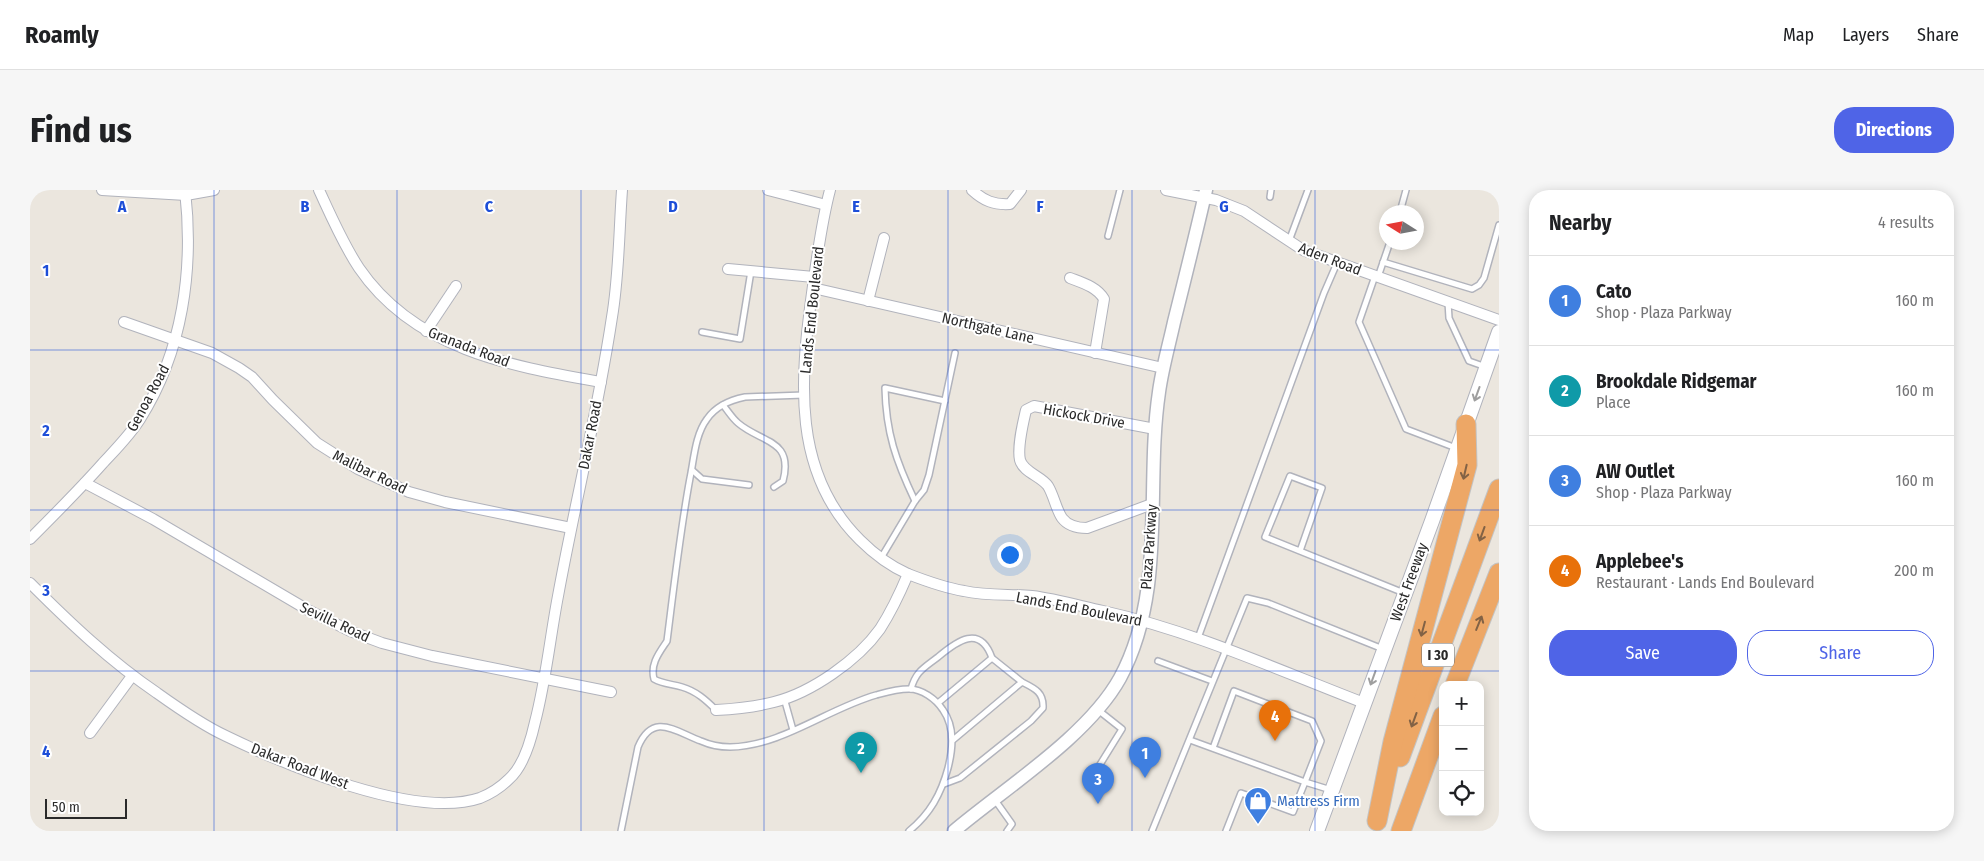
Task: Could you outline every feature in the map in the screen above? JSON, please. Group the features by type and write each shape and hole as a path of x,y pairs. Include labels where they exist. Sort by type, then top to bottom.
{"highway":[{"path":"1375,826 1393,742 1467,465 1466,424"},
{"name":"I 30","path":"1375,826 1499,489"},
{"name":"I 30","path":"1456,681 1499,573"},
{"path":"1401,831 1439,726"},
{"path":"1406,831 1414,796"}],"main road":[{"name":"West Freeway","path":"1317,831 1499,332"}],"street":[{"path":"102,190 186,193 214,190"},
{"name":"Granada Road","path":"319,190 359,268 383,297 400,313 426,331 454,344 503,362 601,382"},
{"name":"Dakar Road","path":"545,678 557,599 613,314 622,190"},
{"path":"768,190 826,205"},
{"name":"Lands End Boulevard","path":"830,190 807,328 804,408 808,441 814,467 834,509 847,527 880,558 892,567 908,574 966,592 1033,596 1176,630 1364,703"},
{"path":"972,190 995,205 1010,204 1022,190"},
{"name":"Aden Road","path":"1166,190 1205,194 1244,211 1303,250 1499,320"},
{"name":"Genoa Road","path":"30,539 124,440 140,419 163,376 176,340 184,306 188,221 186,193"},
{"name":"Plaza Parkway","path":"954,831 1069,738 1098,710 1120,678 1136,640 1142,621 1148,576 1155,429 1159,392 1163,368 1205,194"},
{"path":"868,301 884,238"},
{"path":"728,269 814,277"},
{"path":"1070,278 1100,292 1104,299 1095,353"},
{"path":"426,331 456,286"},
{"name":"Northgate Lane","path":"813,288 1163,368"},
{"name":"Malibar Road","path":"124,322 212,353 252,377 317,444 358,469 418,495 571,528"},
{"name":"Hickock Drive","path":"1152,504 1087,528 1071,526 1062,519 1048,486 1024,467 1020,459 1022,429 1026,410 1034,406 1155,429"},
{"name":"Sevilla Road","path":"85,483 153,519 308,610 350,631 382,644 611,692"},
{"path":"716,710 766,704 784,698 817,684 842,667 879,630 898,597 908,574"},
{"name":"Dakar Road West","path":"30,583 76,629 132,676 158,695 223,735 280,760 347,785 409,800 445,804 478,799 511,778 523,758 535,723 545,678"},
{"path":"90,733 132,676"}],"lane":[{"path":"1108,236 1120,190"},
{"path":"1270,197 1272,190"},
{"path":"1289,242 1308,190"},
{"path":"1402,205 1406,190"},
{"path":"1383,262 1472,289 1479,285 1484,278 1499,224"},
{"path":"1387,250 1359,322 1406,429 1457,449"},
{"path":"1198,639 1337,263"},
{"path":"702,332 740,339 751,271"},
{"path":"1448,302 1449,318 1469,361 1486,367"},
{"path":"880,558 915,501 924,490 929,475 955,353"},
{"path":"915,501 897,464 885,416 884,388 945,401"},
{"path":"716,710 702,696 682,687 663,684 654,679 652,671 656,656 667,641 682,521 701,429 714,411 723,405 745,397 804,395"},
{"path":"723,405 738,423 751,432 776,444 784,455 784,481 774,487"},
{"path":"692,470 702,479 749,485"},
{"path":"1300,551 1322,488 1290,476 1266,537 1300,551 1405,593"},
{"path":"1152,831 1247,598 1268,603 1384,649"},
{"path":"911,689 914,677 950,647 966,638 972,638 980,641 986,646 992,658 1022,682 1037,690 1042,696 1043,708 1039,714 960,778 944,784"},
{"path":"938,703 992,658"},
{"path":"1158,661 1212,681"},
{"path":"953,740 1022,682"},
{"path":"621,831 638,747 641,739 652,729 659,726 672,728 714,746 730,747 768,740 866,698 894,690 911,689 923,692 938,703 952,726 953,740 941,792 909,831"},
{"path":"1213,748 1234,690 1312,721 1321,741 1293,812 1241,792 1226,831"},
{"path":"784,698 793,730"},
{"path":"1096,771 1122,729 1098,710"},
{"path":"1190,740 1332,791"},
{"path":"994,799 1012,824 1007,831"}],"place":[{"name":"Applebee's","path":"1275,741"},
{"name":"Brookdale Ridgemar","path":"861,773"},
{"name":"Cato","path":"1145,778"},
{"name":"AW Outlet","path":"1098,804"},
{"name":"Mattress Firm","path":"1258,825"}]}
